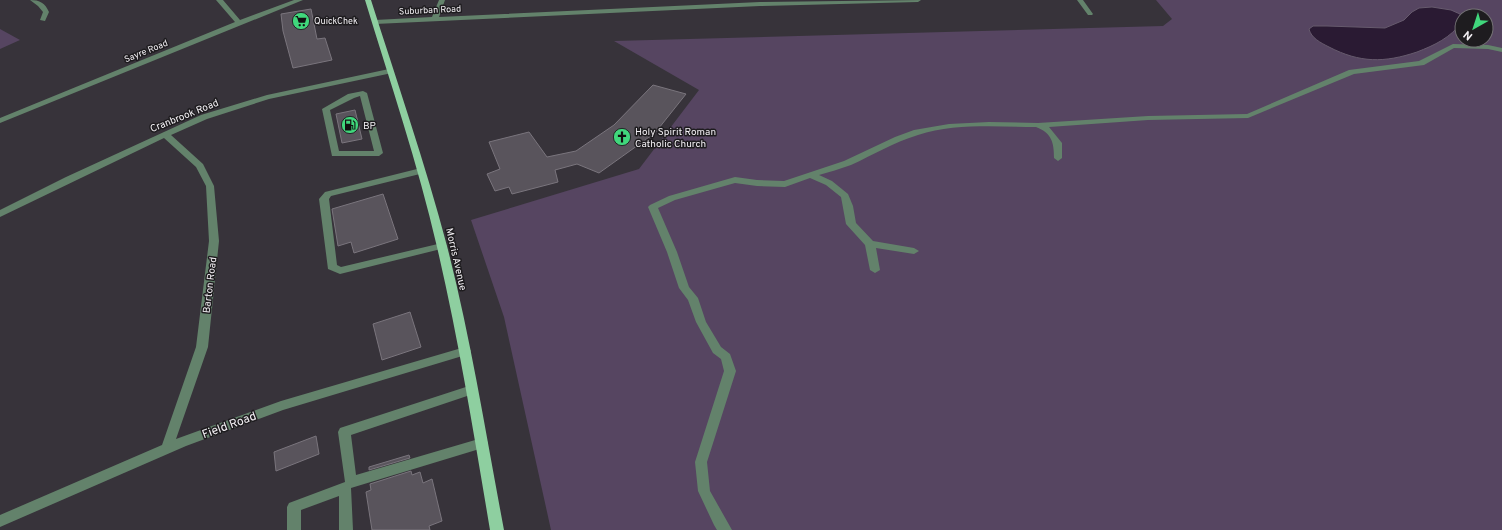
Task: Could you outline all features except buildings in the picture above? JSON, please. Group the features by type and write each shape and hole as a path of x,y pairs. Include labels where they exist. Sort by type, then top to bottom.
{"main road":[{"name":"Morris Avenue","path":"368,0 421,171 442,246 465,351 497,530"}],"street":[{"path":"33,0 40,3 44,7 46,12 43,20"},
{"path":"219,0 239,23"},
{"name":"Sayre Road","path":"0,121 239,23 300,0"},
{"path":"435,19 442,0"},
{"name":"Suburban Road","path":"375,22 759,2 918,0"},
{"path":"1080,0 1090,14"},
{"path":"725,530 704,491 702,462 730,371 726,357 717,350 701,322 693,298 684,288 672,252 653,207 672,198 735,180 757,183 785,184 847,163 898,139 917,132 949,126 989,124 1038,125 1148,118 1248,116 1352,72 1421,63 1453,46 1488,47 1502,50"},
{"name":"Cranbrook Road","path":"0,214 165,134 219,112 267,97 389,71"},
{"path":"363,93 379,153 335,154 326,109 351,96 363,93"},
{"path":"1038,125 1046,128 1058,143 1058,158"},
{"name":"Barton Road","path":"165,134 200,166 210,186 214,241 202,347 168,448"},
{"path":"421,171 328,194 324,199 332,267 340,271 442,246"},
{"path":"810,175 829,183 844,196 848,206 851,224 870,244 875,270"},
{"path":"870,244 914,251"},
{"name":"Field Road","path":"0,521 168,448 281,406 465,351"},
{"path":"346,530 348,485 344,432 472,390"},
{"path":"294,530 294,507 348,485 482,443"}],"shaded area":[{"path":"1156,0 1502,0 1502,530 551,530 504,317 471,220 639,169 699,90 614,41 1163,26 1172,19"},
{"path":"1432,7 1454,11 1454,30 1436,44 1405,56 1372,60 1351,56 1320,42 1314,38 1309,29 1313,26 1385,28 1404,20 1412,12 1419,8"},
{"path":"0,29 20,40 0,49"}],"place":[{"name":"QuickChek","path":"301,21"},
{"name":"BP","path":"350,125"},
{"name":"Holy Spirit Roman Catholic Church","path":"622,137"}]}
